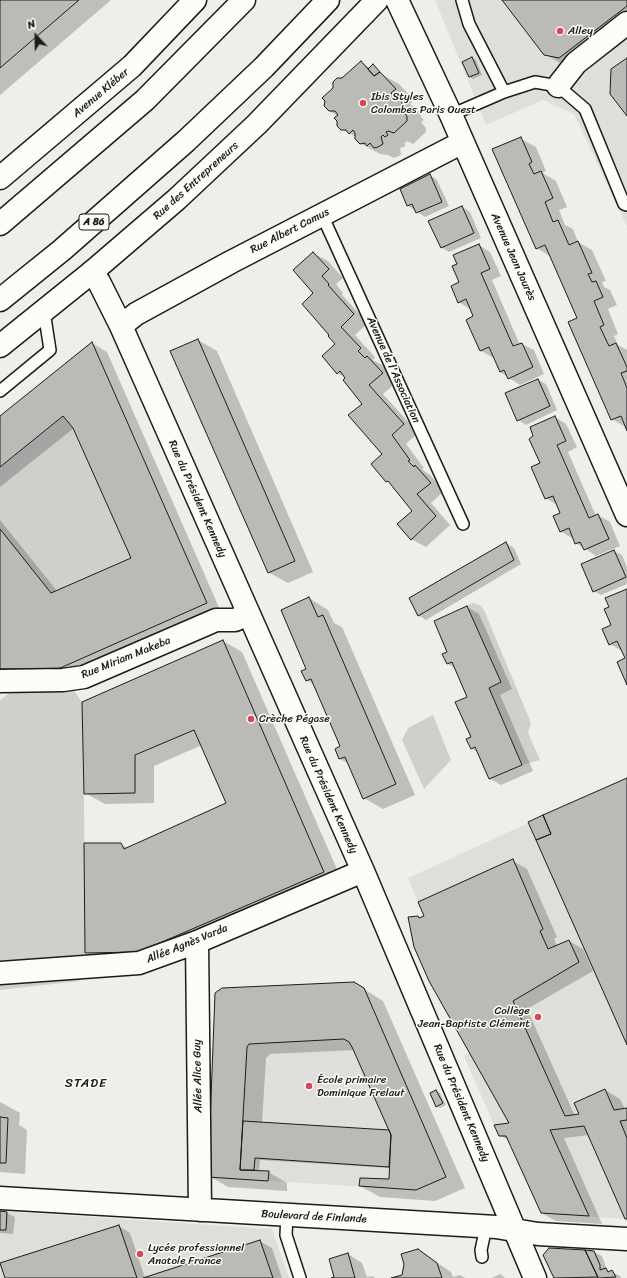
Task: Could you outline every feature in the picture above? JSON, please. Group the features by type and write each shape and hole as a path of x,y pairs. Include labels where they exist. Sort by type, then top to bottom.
{"main road":[{"name":"Avenue Kléber","path":"2,176 132,66 195,0"},
{"path":"0,224 145,100 244,0"},
{"name":"A 86","path":"0,300 62,250 186,141 264,67 328,0"},
{"name":"Rue des Entrepreneurs","path":"0,346 92,272 177,199 257,124 377,0"},
{"name":"Avenue Jean Jaurès","path":"397,0 451,115 627,515"},
{"path":"558,86 576,63 627,23"},
{"name":"Rue Albert Camus","path":"121,326 136,314 462,142"},
{"name":"Rue du Président Kennedy","path":"92,272 99,282 121,326 247,614 362,871 535,1278"},
{"name":"Rue Miriam Makeba","path":"0,681 63,680 84,677 216,620 235,620 247,614"},
{"name":"Allée Agnès Varda","path":"0,973 139,963 196,942 362,871"},
{"name":"Allée Alice Guy","path":"196,942 200,1210"},
{"name":"Boulevard de Finlande","path":"0,1198 486,1227 538,1234 627,1239"}],"lane":[{"path":"462,0 469,24 504,92"},
{"path":"451,115 504,92 535,82 558,86 584,109 626,207"},
{"name":"Avenue de l'Association","path":"322,215 463,524"},
{"path":"0,390 50,350 44,311"},
{"path":"287,1215 286,1235 300,1278"},
{"path":"482,1257 486,1227"}],"shaded area":[{"path":"435,0 627,0 627,227 574,114 543,100 486,125"},
{"path":"63,416 73,428 131,558 51,593 0,529 0,467"},
{"path":"473,603 481,606 484,610 531,723 528,733 540,760 522,765 489,688 501,682 467,606"},
{"path":"72,688 82,702 85,953 80,981 0,990 0,700 15,689"},
{"path":"433,715 451,760 424,789 402,740 408,728"},
{"name":"Collège Jean-Baptiste Clément","path":"627,778 627,1219 541,1213 506,1136 499,1136 464,1056 469,1053 429,981 414,947 408,917 418,916 419,918 424,916 408,878"},
{"name":"École primaire Dominique Frelaut","path":"354,982 364,988 446,1177 416,1190 208,1177 215,993 222,988"},
{"name":"Lycée professionnel Anatole France","path":"0,1211 272,1229 289,1278 0,1278"}],"building":[{"path":"0,0 79,0 0,68"},
{"name":"Alley","path":"502,0 627,0 627,6 559,58 544,55"},
{"path":"472,57 479,73 469,77 462,62"},
{"path":"627,58 627,116 610,94 611,69"},
{"name":"Ibis Styles Colombes Paris Ouest","path":"361,61 374,76 380,72 396,89 391,93 393,95 397,95 402,101 402,105 405,109 402,111 407,116 407,121 394,133 388,131 386,132 388,135 385,137 383,135 381,137 383,144 374,148 370,143 367,146 365,143 360,144 355,139 355,133 353,130 349,134 346,130 341,130 337,126 337,121 334,118 338,115 335,111 329,111 324,106 325,101 322,98 333,88 333,82 337,78 342,78"},
{"path":"373,64 380,72 374,76 368,69"},
{"path":"521,137 532,162 529,164 534,174 541,171 553,198 545,202 553,222 558,220 569,245 578,241 592,273 588,274 592,282 596,281 603,297 594,301 604,325 600,327 609,346 616,343 627,367 627,371 621,373 627,388 627,431 621,416 611,420 568,322 577,318 545,245 536,249 492,149"},
{"path":"430,174 442,202 416,213 412,204 407,206 400,189"},
{"path":"462,206 474,233 441,248 428,221"},
{"path":"479,244 490,269 481,273 513,346 522,343 533,367 508,379 504,370 500,372 489,347 480,351 466,320 473,316 466,299 458,303 451,286 459,282 452,266 457,264 453,255"},
{"path":"313,252 329,269 322,276 329,284 328,285 354,314 341,327 361,348 358,351 365,358 367,356 383,373 369,385 404,424 392,435 410,460 408,461 414,467 415,465 431,483 417,494 436,516 411,540 397,524 412,511 388,481 386,482 371,464 382,454 348,415 362,404 343,380 345,378 340,371 337,374 322,356 335,344 302,304 313,293 293,270"},
{"path":"198,339 295,561 268,573 170,351"},
{"path":"92,342 207,603 58,669 0,669 0,529 51,593 131,558 73,428 63,416 0,467 0,416"},
{"path":"538,379 550,406 517,421 505,393"},
{"path":"555,416 566,441 557,445 589,518 598,514 609,539 584,550 580,542 575,544 569,528 560,532 553,516 560,513 553,496 545,499 531,467 540,463 529,439 533,436 530,427"},
{"path":"506,542 514,560 418,616 409,598"},
{"path":"614,550 626,577 593,592 581,564"},
{"path":"627,589 627,685 617,662 625,658 617,641 609,645 602,629 611,625 604,609 609,607 605,598"},
{"path":"309,597 318,617 323,615 396,784 363,799 345,757 339,759 335,749 340,746 311,679 306,681 301,671 306,669 281,610"},
{"path":"467,606 501,682 489,688 522,765 489,779 475,747 471,749 466,739 471,737 455,702 467,697 452,662 447,664 442,654 447,652 434,621"},
{"path":"223,640 324,872 139,952 85,953 84,843 121,843 124,849 226,803 194,730 135,755 135,793 84,794 82,702"},
{"path":"627,778 627,1045 536,840 551,834 543,815"},
{"path":"543,815 551,834 536,840 528,822"},
{"path":"513,859 543,929 540,931 548,949 569,940 579,962 513,1001 565,1116 579,1114 574,1103 605,1089 614,1110 627,1108 627,1120 620,1121 627,1138 627,1219 625,1219 584,1126 550,1130 589,1216 541,1213 506,1136 499,1136 494,1125 509,1123 429,981 414,947 408,917 418,916 419,918 424,916 418,902"},
{"path":"354,982 364,988 446,1177 416,1190 359,1186 360,1178 389,1179 391,1135 352,1047 349,1042 344,1039 249,1044 247,1047 240,1170 269,1171 268,1181 208,1177 215,993 222,988"},
{"path":"436,1090 443,1103 436,1107 430,1093"},
{"path":"0,1117 8,1118 6,1163 0,1163"},
{"path":"243,1121 389,1130 391,1135 389,1167 255,1158 254,1170 240,1170"},
{"path":"0,1211 7,1212 6,1230 0,1230"},
{"path":"119,1225 137,1278 5,1278 0,1263"},
{"path":"260,1240 273,1278 143,1278"},
{"path":"549,1248 585,1250 598,1277 554,1278 543,1255"},
{"path":"418,1249 437,1263 442,1278 391,1278 402,1275 404,1264 401,1254"},
{"path":"585,1250 594,1251 600,1265 600,1270 606,1268 608,1272 612,1270 616,1277 598,1278"},
{"path":"348,1253 355,1278 331,1278 334,1277 329,1259"}],"place":[{"name":"Alley","path":"560,31"},
{"name":"Ibis Styles Colombes Paris Ouest","path":"363,103"},
{"name":"Crèche Pégase","path":"251,719"},
{"name":"Collège Jean-Baptiste Clément","path":"538,1017"},
{"name":"École primaire Dominique Frelaut","path":"309,1086"},
{"name":"Lycée professionnel Anatole France","path":"140,1254"}],"district":[{"name":"STADE","path":"86,1084"}]}
